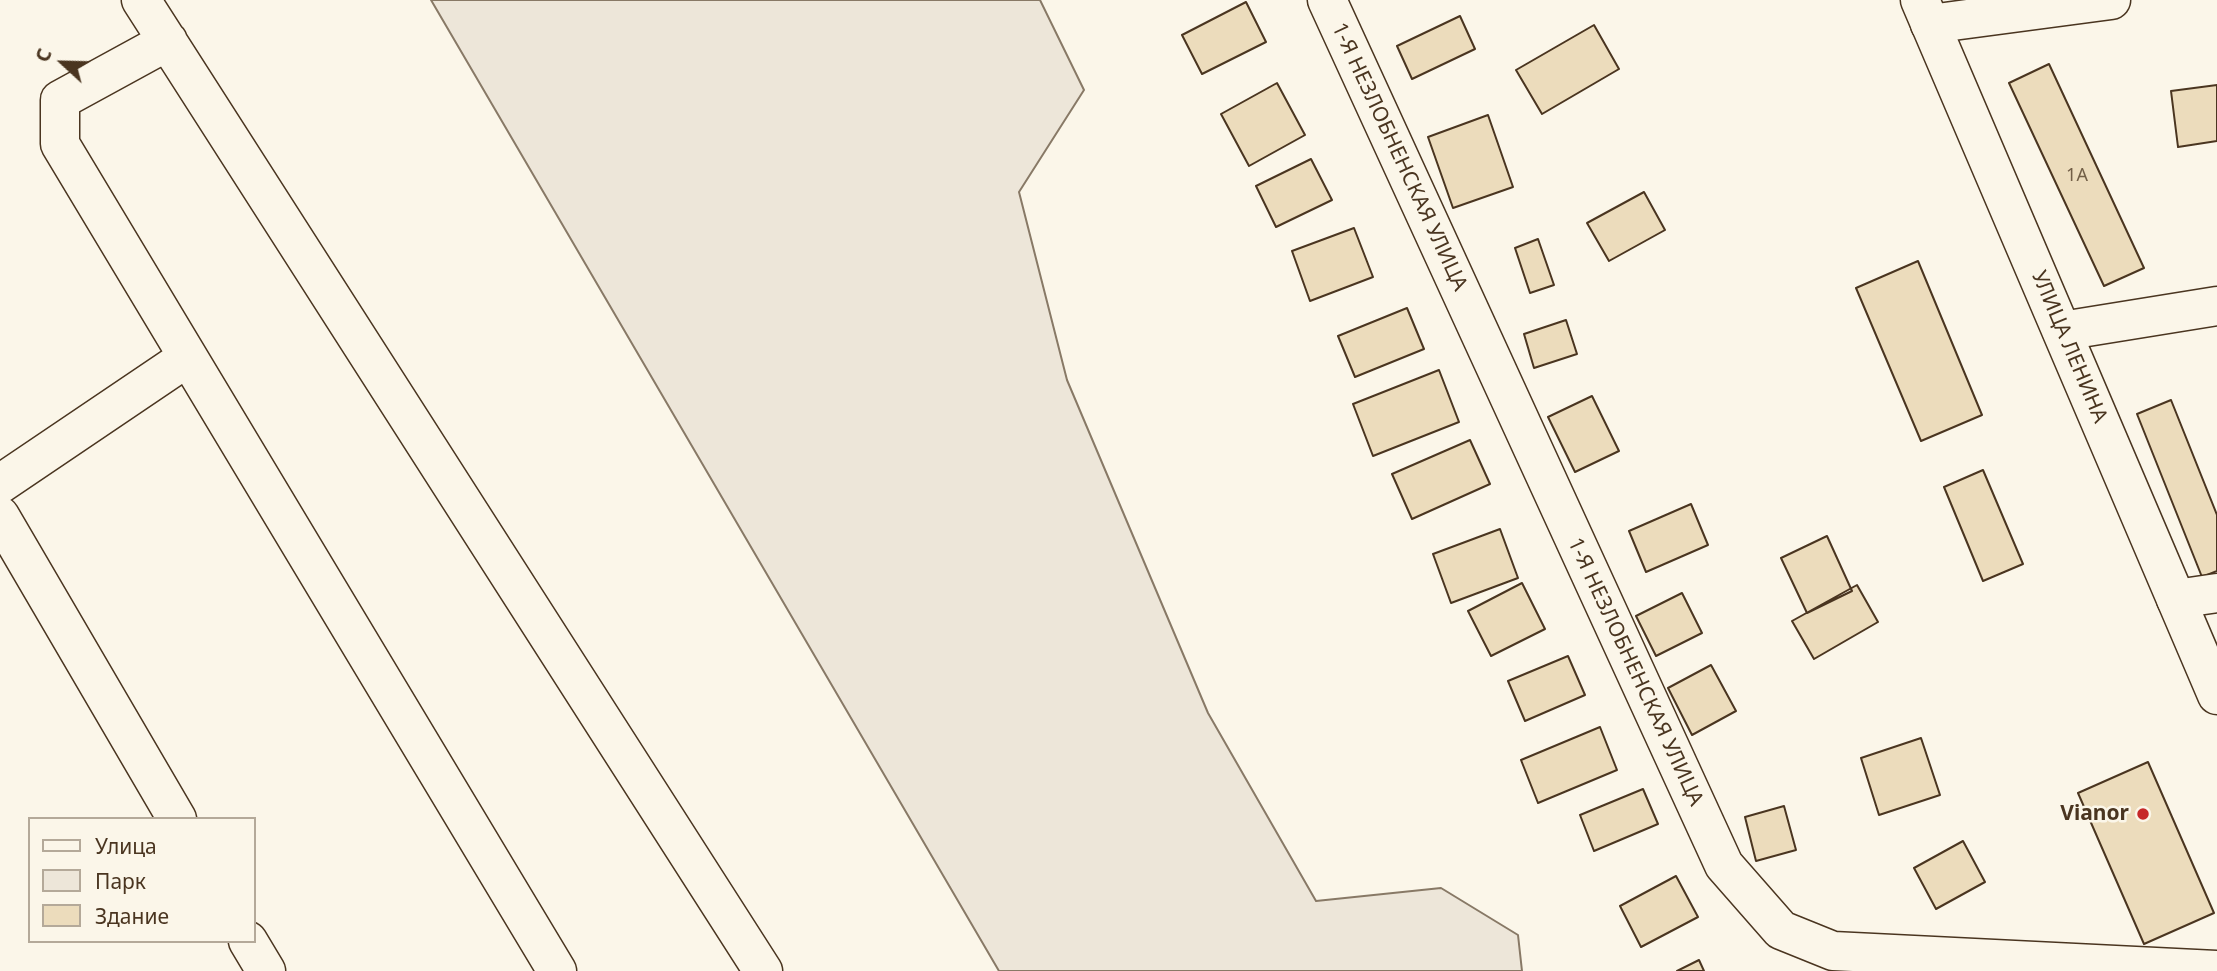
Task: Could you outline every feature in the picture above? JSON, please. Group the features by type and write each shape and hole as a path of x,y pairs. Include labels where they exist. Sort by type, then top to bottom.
{"street":[{"path":"141,0 763,971"},
{"name":"1-Я НЕЗЛОБНЕНСКАЯ УЛИЦА","path":"1327,0 1724,865 1781,930 1833,951 2217,970"},
{"path":"1925,12 2111,0"},
{"name":"УЛИЦА ЛЕНИНА","path":"1925,12 2217,695"},
{"path":"168,41 60,100 60,144 557,971"},
{"path":"2062,331 2217,306"},
{"path":"0,484 188,357"},
{"path":"0,516 176,817"},
{"path":"2176,599 2217,593"},
{"path":"249,943 266,971"}],"green space":[{"path":"431,0 1040,0 1084,90 1019,192 1067,380 1208,713 1316,901 1441,888 1518,935 1522,971 999,971"}],"building":[{"path":"1246,2 1266,42 1202,74 1182,35"},
{"path":"1460,16 1475,49 1412,79 1397,46"},
{"path":"1594,25 1619,69 1542,114 1516,70"},
{"path":"2049,64 2144,268 2104,286 2009,83"},
{"path":"1277,83 1305,135 1249,166 1221,114"},
{"path":"2217,85 2217,141 2178,147 2171,91"},
{"path":"1488,115 1513,187 1453,208 1428,137"},
{"path":"1311,159 1332,200 1276,227 1256,186"},
{"path":"1644,192 1665,230 1609,261 1587,223"},
{"path":"1354,228 1373,277 1310,301 1292,251"},
{"path":"1538,239 1554,285 1530,293 1515,248"},
{"path":"1918,261 1982,415 1921,441 1856,288"},
{"path":"1407,308 1424,349 1355,377 1338,336"},
{"path":"1566,320 1577,354 1534,368 1524,334"},
{"path":"1439,370 1459,422 1373,456 1353,404"},
{"path":"1592,396 1619,451 1575,472 1548,417"},
{"path":"2171,400 2217,515 2217,571 2202,577 2137,414"},
{"path":"1470,440 1490,484 1412,519 1392,474"},
{"path":"1983,470 2023,564 1983,581 1944,487"},
{"path":"1691,504 1708,545 1646,572 1629,531"},
{"path":"1500,529 1518,578 1451,603 1433,554"},
{"path":"1827,536 1852,591 1807,613 1781,558"},
{"path":"1522,583 1545,629 1491,656 1468,611"},
{"path":"1857,585 1878,622 1814,659 1792,621"},
{"path":"1682,593 1702,633 1656,656 1636,616"},
{"path":"1568,656 1585,695 1525,721 1508,681"},
{"path":"1711,665 1736,711 1692,735 1668,688"},
{"path":"1600,727 1617,770 1538,803 1521,760"},
{"path":"1921,738 1940,795 1879,815 1861,758"},
{"path":"2148,762 2214,913 2144,944 2078,793"},
{"path":"1643,789 1658,824 1594,851 1580,815"},
{"path":"1784,806 1796,850 1756,861 1745,817"},
{"path":"1963,841 1985,882 1936,909 1914,868"},
{"path":"1676,876 1698,917 1641,947 1620,906"},
{"path":"1699,960 1704,971 1677,971"}],"place":[{"name":"Vianor","path":"2143,814"}]}
